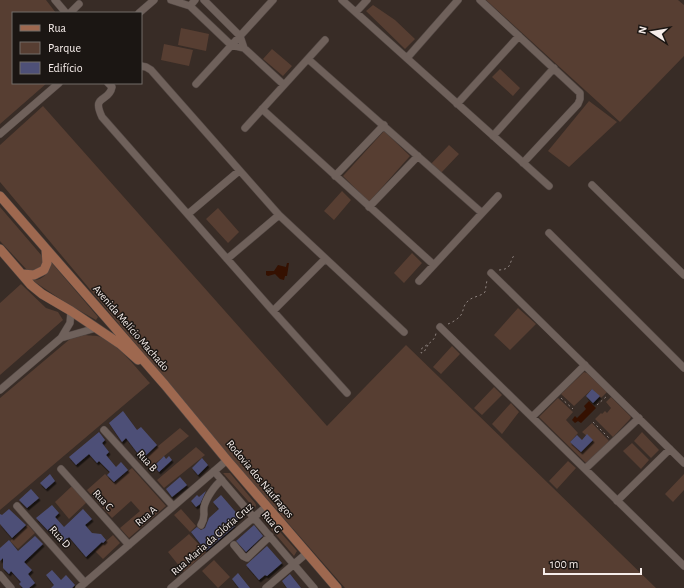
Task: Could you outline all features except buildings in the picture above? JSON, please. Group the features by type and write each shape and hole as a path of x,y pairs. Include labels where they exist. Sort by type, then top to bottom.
{"main road":[{"name":"Avenida Melício Machado","path":"0,196 165,385"},
{"name":"Avenida Melício Machado","path":"0,249 31,285 42,294 72,311 120,344 165,385"},
{"path":"22,274 34,275 44,270 47,263 46,249"},
{"path":"96,328 102,323 104,314"},
{"name":"Rodovia dos Náufragos","path":"165,385 335,587"}],"street":[{"path":"56,0 70,12 80,4"},
{"path":"171,0 190,6 231,45 244,48"},
{"path":"190,6 195,0"},
{"path":"204,0 240,36 244,48 284,85"},
{"path":"196,84 273,0"},
{"path":"342,0 548,186"},
{"path":"356,12 367,0"},
{"path":"407,58 458,0"},
{"path":"480,0 579,90 580,100 523,164"},
{"path":"140,12 151,1"},
{"path":"457,104 519,36"},
{"path":"245,128 325,40"},
{"path":"308,59 482,213"},
{"path":"142,66 151,70 278,215 404,332"},
{"path":"493,136 554,68"},
{"path":"0,134 58,84"},
{"path":"109,84 112,86 111,91 98,102 102,117 347,393"},
{"path":"262,109 434,265"},
{"path":"335,176 384,126"},
{"path":"369,207 418,156"},
{"path":"188,214 239,171"},
{"path":"592,185 684,275"},
{"path":"419,281 498,196"},
{"path":"227,259 278,215"},
{"path":"549,233 684,368"},
{"path":"273,311 326,259"},
{"path":"491,273 684,463"},
{"path":"0,390 61,338 70,324 72,311"},
{"path":"440,326 684,566"},
{"path":"61,338 96,328"},
{"path":"532,417 585,365"},
{"path":"585,469 638,418"},
{"name":"Rua B","path":"104,430 173,506"},
{"path":"617,501 670,449"},
{"name":"Rua A","path":"79,588 227,460"},
{"name":"Rua C","path":"61,469 129,545"},
{"name":"Rua G","path":"214,471 314,588"},
{"path":"201,525 205,518 204,507 206,502 217,484 222,480"},
{"name":"Rua D","path":"18,506 85,582"},
{"name":"Rua Maria da Glória Cruz","path":"172,588 267,506"},
{"path":"234,545 243,556 247,558 270,536"},
{"path":"266,588 307,553"},
{"path":"0,575 11,588"}],"path":[{"path":"428,345 436,336 437,330 440,326 444,323 448,324 454,322 461,314 468,301 483,294 487,286 489,275 494,270 507,268 515,254"},
{"path":"597,405 612,391"},
{"path":"556,393 573,409"},
{"path":"593,422 614,442"}],"green space":[{"path":"0,0 46,0 55,12 12,12 12,84 46,84 0,124"},
{"path":"486,0 678,0 684,5 684,56 620,122"},
{"path":"373,5 395,20 415,39 405,49 366,11"},
{"path":"181,28 209,34 206,51 178,45"},
{"path":"164,44 193,50 189,66 161,60"},
{"path":"272,49 292,66 283,76 263,59"},
{"path":"500,69 520,88 513,96 492,77"},
{"path":"589,101 617,122 569,167 548,151"},
{"path":"43,106 327,426 406,345 656,588 345,588 238,466 0,182 0,145"},
{"path":"384,131 410,156 369,202 343,176"},
{"path":"449,145 459,154 441,173 431,164"},
{"path":"342,191 351,200 334,220 324,211"},
{"path":"0,207 42,256 42,265 38,271 27,270 0,241"},
{"path":"218,208 239,232 228,243 206,219"},
{"path":"412,253 422,263 404,283 394,273"},
{"path":"51,262 98,317 96,320 66,303 32,280 45,276 49,270"},
{"path":"21,284 46,308 58,312 63,320 0,375 0,303"},
{"path":"518,308 536,324 510,350 494,335"},
{"path":"85,335 101,337 114,345 150,383 0,510 0,398 70,339"},
{"path":"452,346 460,354 441,374 433,367"},
{"path":"584,372 587,373 607,392 601,398 592,389 574,406 561,394"},
{"path":"494,387 502,395 482,415 474,408"},
{"path":"611,397 631,417 613,437 595,419 605,411 607,413 611,408 606,402"},
{"path":"558,398 573,412 566,420 578,433 570,442 581,452 593,441 582,432 592,423 609,441 587,464 539,417"},
{"path":"511,403 519,412 502,434 492,424"},
{"path":"180,428 189,436 148,469 140,461"},
{"path":"642,432 659,450 651,458 634,441"},
{"path":"632,443 649,460 641,469 623,451"},
{"path":"196,447 205,455 164,488 157,480"},
{"path":"568,461 576,468 557,489 549,481"},
{"path":"132,468 166,506 129,538 120,528 140,511 131,501 112,518 87,490 105,474 114,483"},
{"path":"223,473 230,473 255,503 255,509"},
{"path":"684,474 684,490 673,502 665,494"},
{"path":"72,486 87,502 69,519 55,502"},
{"path":"181,509 196,526 190,532 174,515"},
{"path":"261,517 267,517 297,551 294,556"},
{"path":"28,525 35,533 18,549 10,541"},
{"path":"189,534 206,552 184,572 168,552"},
{"path":"113,535 120,543 103,559 95,551"},
{"path":"214,560 230,577 218,588 202,571"}],"shaded area":[{"path":"287,263 289,263 287,276 285,276 284,280 280,279 275,274 268,276 266,275 266,271 274,271 278,265 286,267"},
{"path":"589,401 596,408 581,423 578,421 575,423 572,420 575,416 577,418 586,409 584,406"}]}
